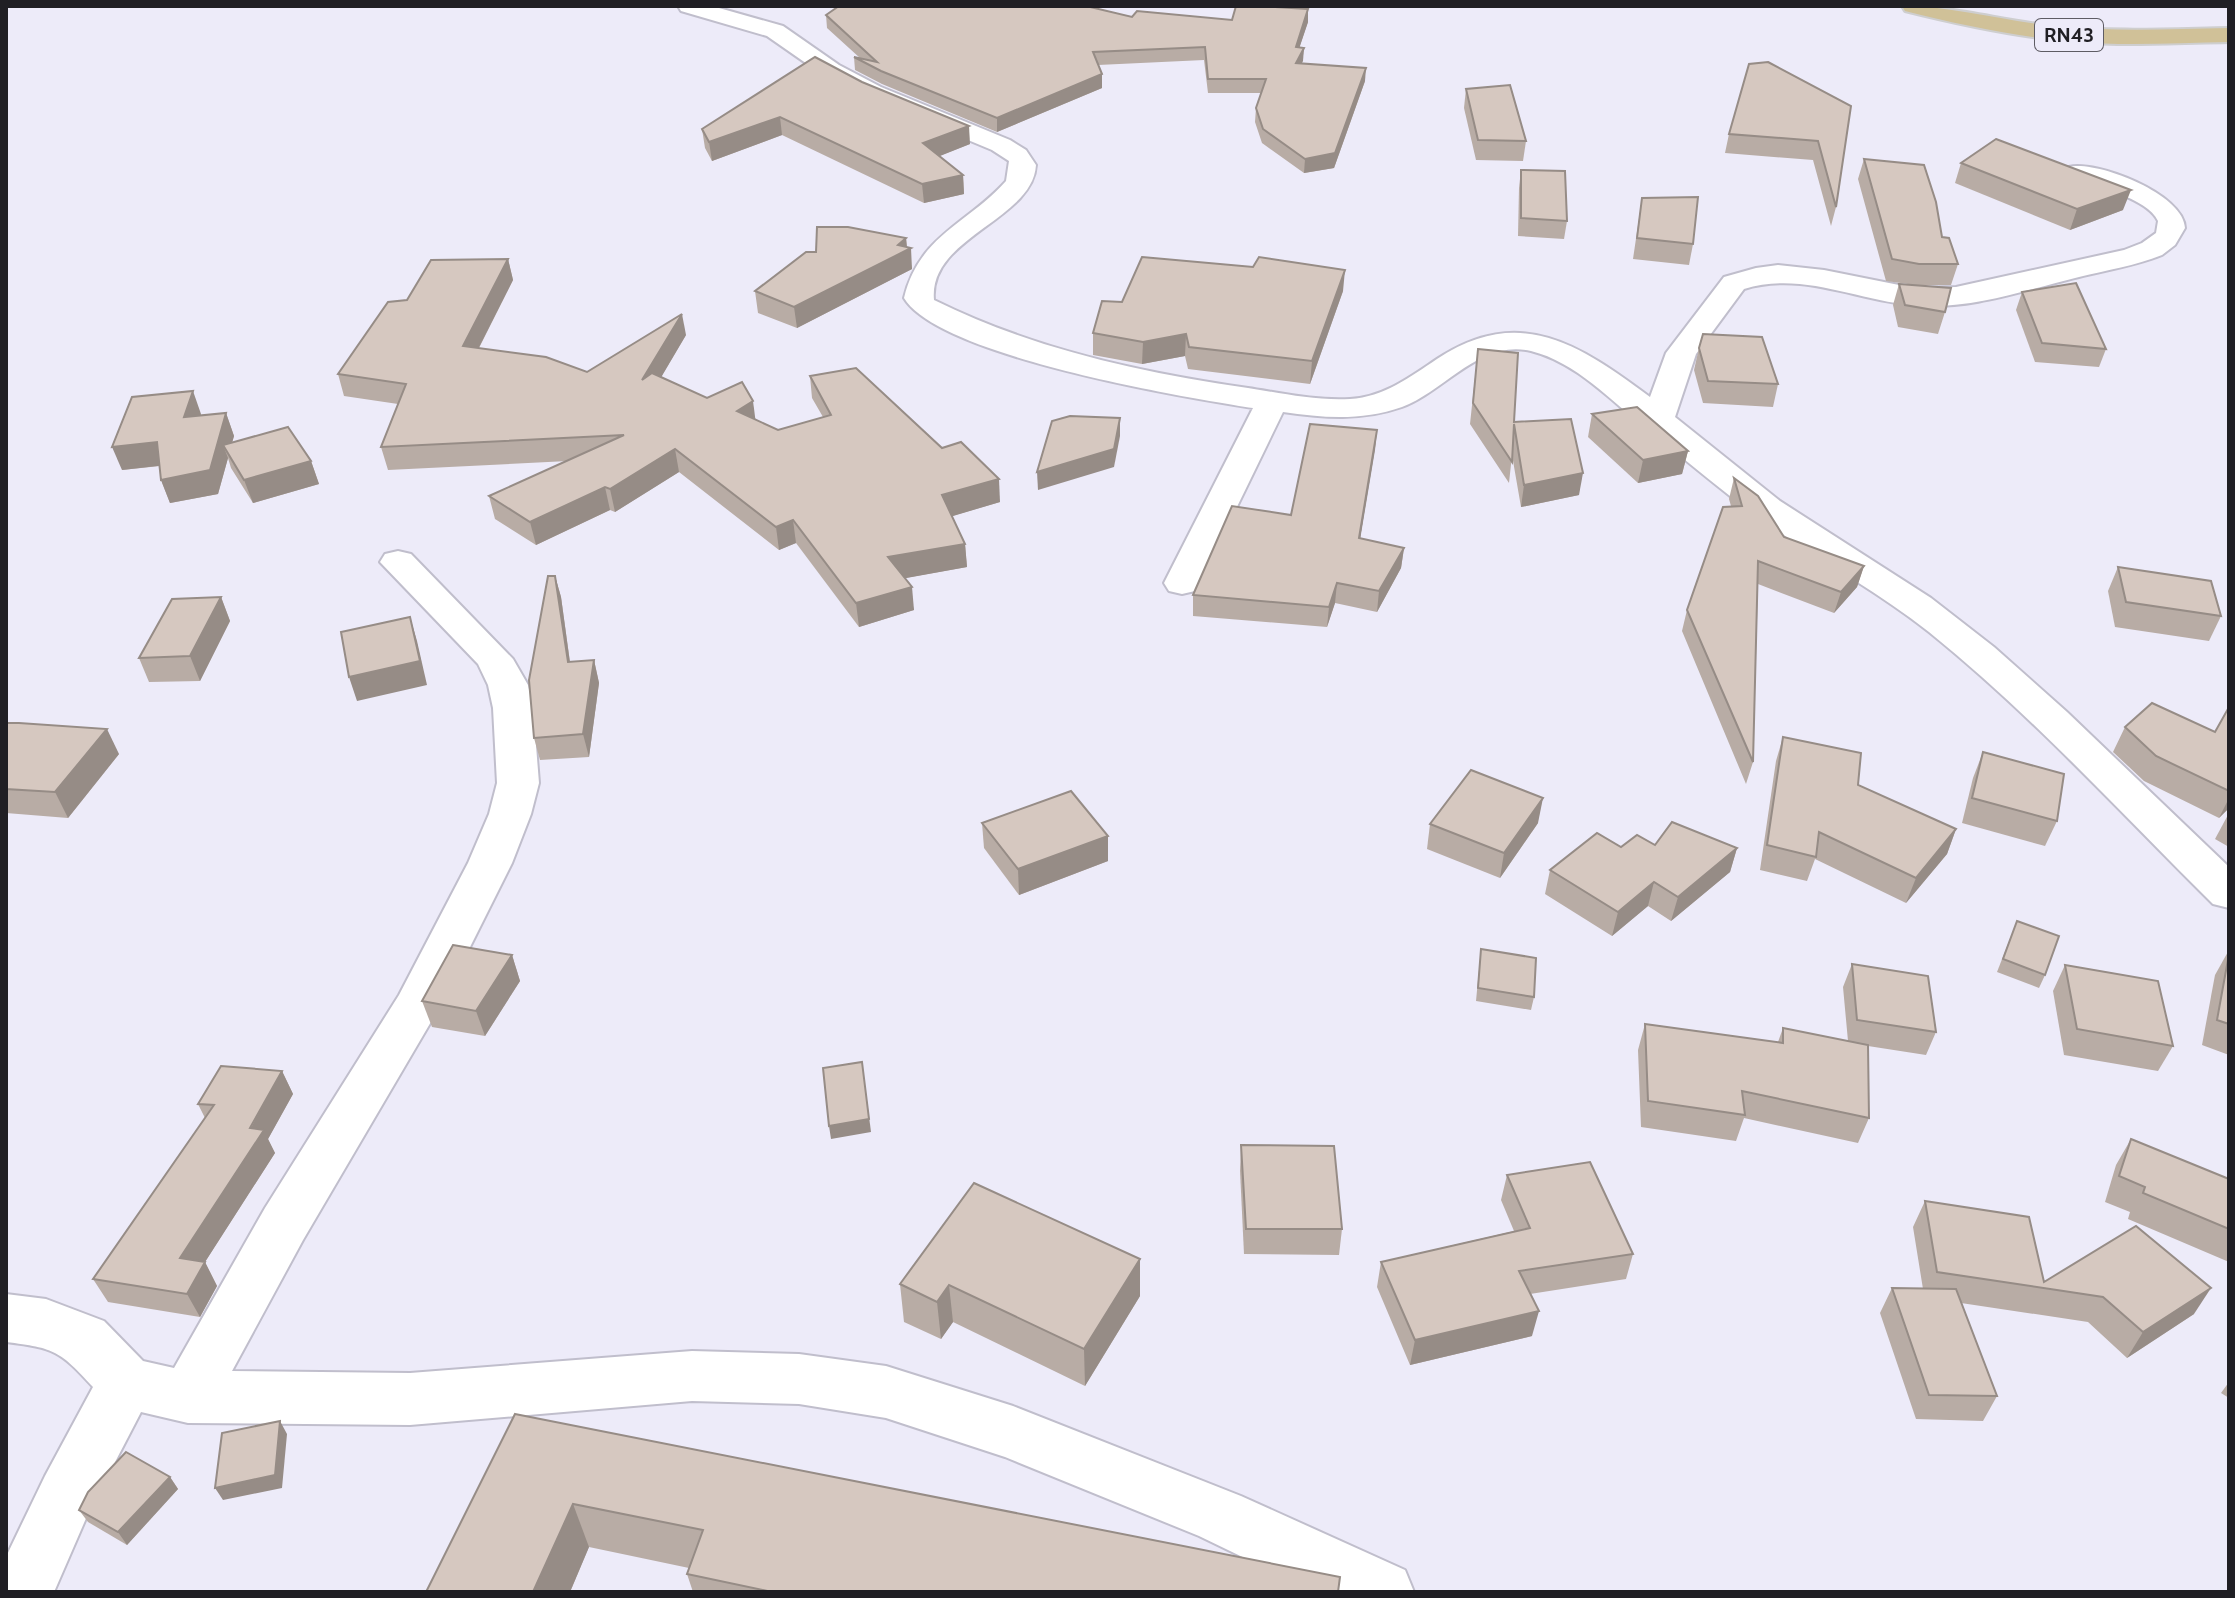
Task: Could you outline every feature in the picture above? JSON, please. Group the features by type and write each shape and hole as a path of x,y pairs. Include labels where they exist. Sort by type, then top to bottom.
{"main road":[{"name":"RN43","path":"1913,6 1975,21 2066,34 2229,35"}],"street":[{"path":"689,6 775,31 831,70 873,92 993,141 1019,155 1023,175 1015,187 1004,199 963,228 926,273 918,298 923,306 983,333 1072,364 1272,401 1352,409 1374,406 1414,389 1470,350 1499,341 1515,340 1556,349 1598,375 1780,517 1939,621 2020,690 2229,893"},
{"path":"1657,421 1681,353 1734,283 1743,279 1770,275 1813,277 1890,294 1960,297 2129,258 2159,245 2169,236 2173,224 2171,216 2159,205 2125,188 2050,162"},
{"path":"1182,583 1272,401"},
{"path":"188,1397 284,1224 418,1003 490,863 510,814 518,783 513,708 508,685 494,659 398,562"},
{"path":"6,1318 46,1323 84,1338 126,1383 188,1397 410,1399 692,1376 799,1379 886,1392 1013,1433 1146,1486 1220,1516 1383,1592"},
{"path":"22,1592 66,1496 126,1383"}],"building":[{"path":"839,6 1086,6 1132,17 1137,11 1232,20 1236,6 1308,9 1296,47 1304,48 1296,63 1366,68 1335,153 1305,159 1263,129 1256,108 1266,79 1208,79 1205,47 1093,52 1102,74 997,118 854,57 877,62 826,15"},
{"path":"815,57 862,82 969,126 923,143 963,175 922,184 780,117 709,142 702,129"},
{"path":"1768,62 1851,106 1836,207 1818,141 1729,134 1749,64"},
{"path":"1510,85 1526,141 1478,140 1466,89"},
{"path":"1996,139 2131,190 2077,209 1961,163"},
{"path":"1864,159 1924,165 1936,202 1942,237 1949,238 1958,264 1919,264 1892,259"},
{"path":"1521,170 1565,171 1567,221 1521,218"},
{"path":"1698,197 1693,244 1637,238 1642,198"},
{"path":"817,227 848,227 906,238 898,245 911,248 794,307 755,291 806,252 816,252"},
{"path":"1142,257 1253,267 1259,257 1345,270 1312,361 1189,347 1186,334 1143,342 1093,333 1102,301 1122,302"},
{"path":"508,259 463,346 546,357 587,372 682,314 642,380 652,373 707,398 742,382 753,401 737,411 778,430 831,415 810,376 856,368 942,448 961,442 999,479 942,495 965,544 888,557 912,587 856,603 793,520 776,527 675,449 610,489 605,487 530,522 489,496 624,435 381,447 406,384 338,374 388,302 407,300 431,260"},
{"path":"2076,283 2106,349 2042,343 2022,292"},
{"path":"1899,284 1951,288 1945,312 1905,305"},
{"path":"1703,334 1762,337 1778,384 1708,381 1699,348"},
{"path":"1478,349 1518,353 1514,422 1571,419 1583,473 1524,485 1514,424 1512,462 1473,403"},
{"path":"193,391 184,417 226,413 210,470 161,480 157,442 112,447 132,397"},
{"path":"1637,407 1688,451 1643,460 1592,414"},
{"path":"1070,416 1120,418 1114,449 1037,472 1052,421"},
{"path":"1310,424 1377,430 1359,538 1404,548 1379,591 1337,583 1329,607 1193,595 1232,506 1291,515"},
{"path":"288,427 311,461 244,480 223,445"},
{"path":"1734,478 1758,496 1784,537 1864,566 1841,592 1758,561 1753,762 1687,610 1723,507 1742,506"},
{"path":"2118,567 2211,581 2221,616 2126,602"},
{"path":"548,576 555,576 568,662 594,660 583,734 534,738 529,680"},
{"path":"221,597 190,656 139,658 172,599"},
{"path":"410,617 420,661 349,677 341,632"},
{"path":"2152,703 2215,732 2229,707 2229,791 2156,756 2125,727"},
{"path":"6,723 107,729 55,792 6,789"},
{"path":"1783,737 1861,753 1858,785 1956,829 1916,878 1819,832 1816,857 1767,845"},
{"path":"1983,752 2064,774 2057,821 1972,798"},
{"path":"1471,770 1543,798 1504,853 1430,824"},
{"path":"1071,791 1108,836 1018,869 982,823"},
{"path":"1672,822 1737,848 1678,897 1654,882 1618,912 1550,870 1597,833 1621,847 1637,835 1655,845"},
{"path":"2017,921 2059,936 2045,975 2003,959"},
{"path":"453,945 512,955 476,1011 422,1001"},
{"path":"1481,949 1536,958 1534,997 1478,988"},
{"path":"2229,954 2229,1024 2217,1020"},
{"path":"1852,964 1928,976 1936,1032 1857,1020"},
{"path":"2065,965 2158,981 2173,1046 2077,1029"},
{"path":"1645,1024 1783,1043 1783,1028 1868,1045 1869,1118 1742,1091 1745,1115 1648,1101"},
{"path":"862,1062 869,1119 829,1126 823,1068"},
{"path":"221,1066 282,1071 250,1128 264,1130 180,1258 205,1262 187,1294 93,1279 214,1105 198,1104"},
{"path":"2131,1139 2229,1179 2229,1229 2143,1193 2145,1187 2119,1176"},
{"path":"1241,1145 1334,1146 1342,1229 1246,1229"},
{"path":"1590,1162 1633,1254 1519,1271 1539,1311 1415,1340 1381,1262 1530,1228 1507,1175"},
{"path":"974,1183 1140,1259 1084,1349 949,1285 937,1302 900,1284"},
{"path":"1925,1201 2029,1217 2044,1282 2136,1226 2211,1288 2143,1332 2103,1297 1937,1272"},
{"path":"1892,1288 1956,1289 1997,1396 1929,1395"},
{"path":"515,1414 1340,1577 1338,1592 772,1592 687,1574 703,1530 573,1504 533,1592 426,1592"},
{"path":"280,1421 275,1475 215,1488 222,1433"},
{"path":"126,1452 170,1477 118,1532 79,1510 88,1492"}]}
